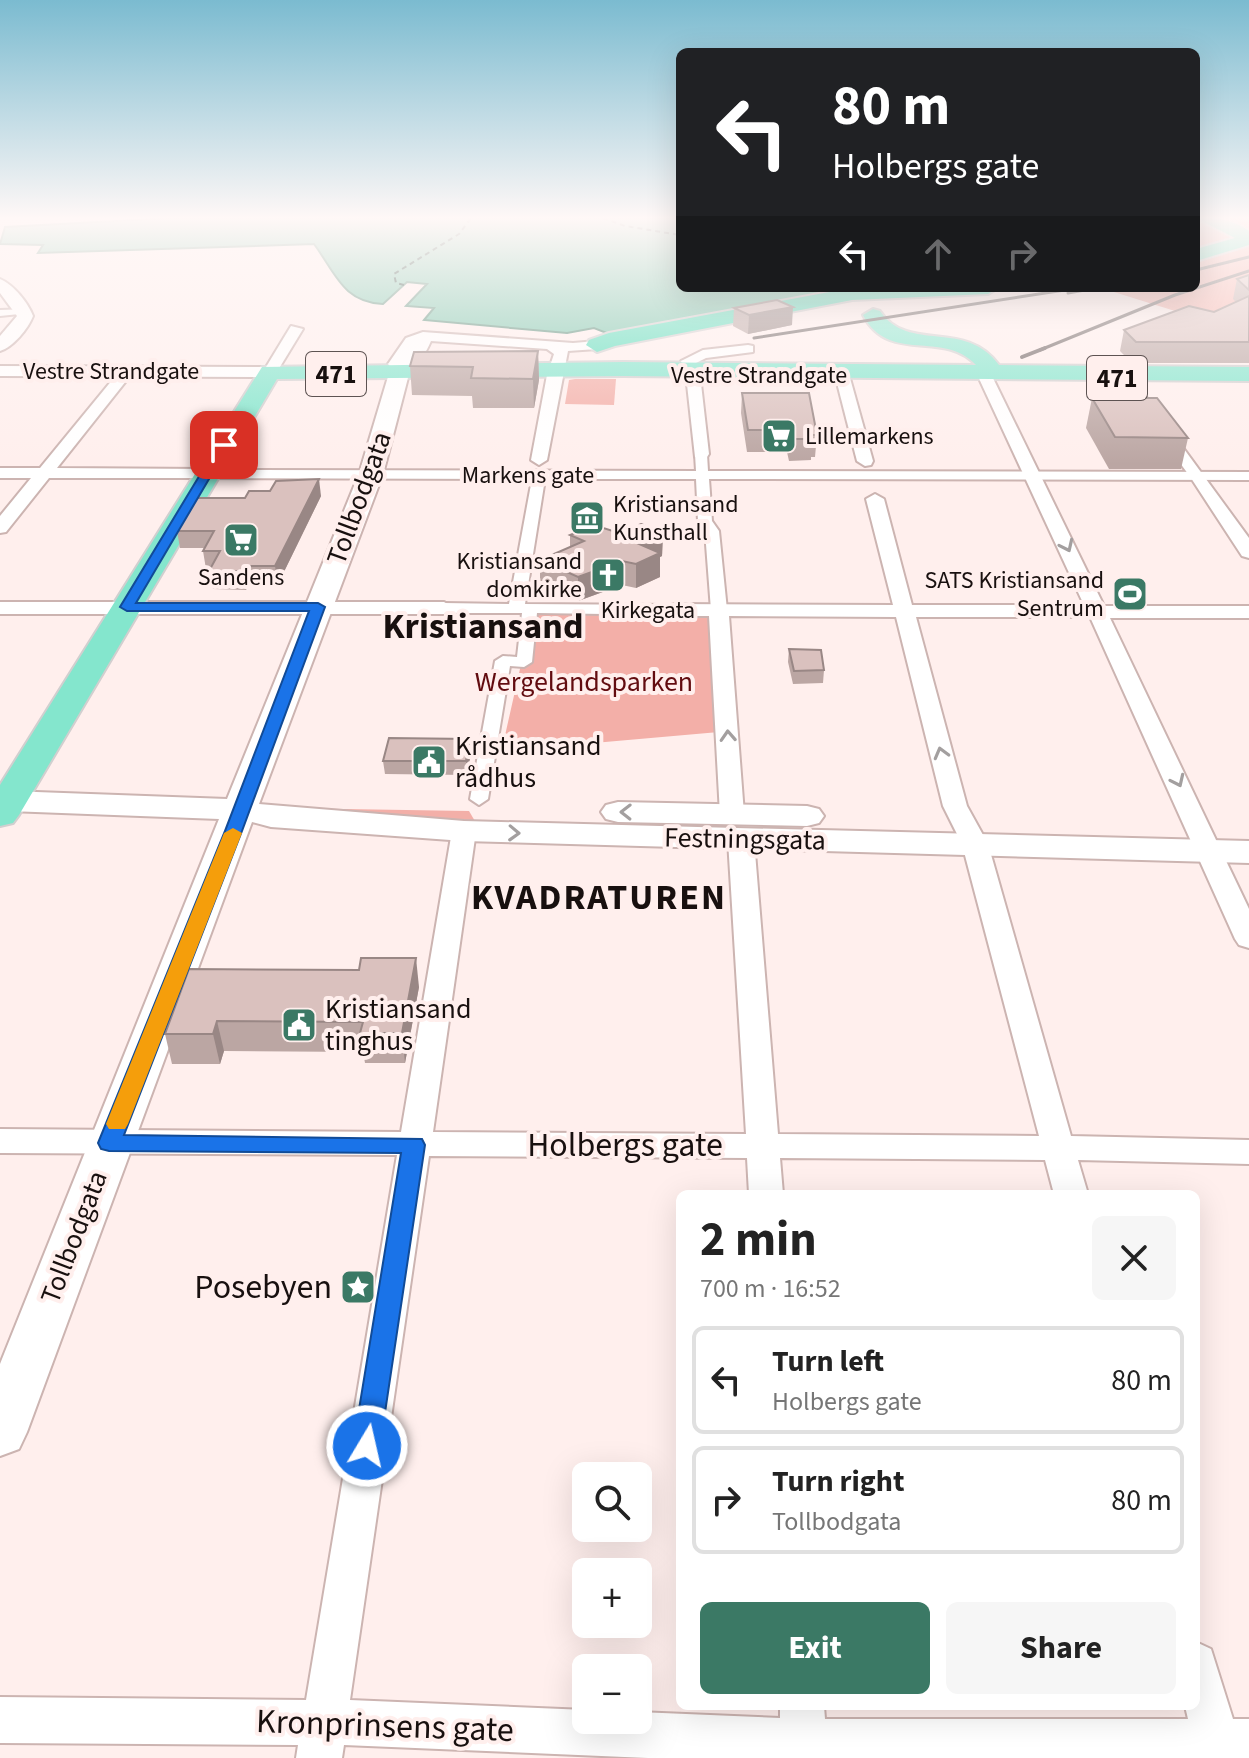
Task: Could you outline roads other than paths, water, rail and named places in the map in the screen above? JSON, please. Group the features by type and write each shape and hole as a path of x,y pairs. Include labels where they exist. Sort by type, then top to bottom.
{"highway":[{"path":"597,345 710,320 825,300"},
{"path":"864,300 882,313"}],"main road":[{"path":"882,313 878,324 906,339 968,348 967,363 984,375"},
{"name":"Vestre Strandgate","path":"270,372 401,372 561,361 691,372 1125,378 1249,376"},
{"name":"471","path":"3,806 270,372"},
{"name":"Tollbodgata","path":"0,1432 109,1143 242,810 371,474 401,372"},
{"name":"Vestre Strandgate","path":"984,375 1249,376"},
{"name":"Festningsgata","path":"242,810 275,803 736,827 1205,842 1249,852"},
{"name":"Festningsgata","path":"3,806 242,810 271,817 464,831 736,827"},
{"name":"Festningsgata","path":"1205,842 1249,832"}],"street":[{"path":"11,300 24,318"},
{"path":"0,313 24,318"},
{"path":"0,326 24,318"},
{"path":"0,346 24,318"},
{"path":"270,372 296,329"},
{"name":"Tollbodgata","path":"401,372 424,343 423,336 549,348 561,361"},
{"path":"479,799 503,661 524,662 523,610 537,470 561,361 597,345"},
{"path":"748,349 695,356 688,361 701,454 705,521 712,531 766,1190"},
{"name":"Vestre Strandgate","path":"0,371 270,372"},
{"path":"0,528 127,371"},
{"path":"842,373 955,806 971,835 1070,1190"},
{"path":"984,375 1249,939"},
{"path":"1125,378 1198,476 1249,552"},
{"name":"Markens gate","path":"0,473 371,474 537,470 703,476 866,469 1034,476 1249,476"},
{"name":"Kirkegata","path":"0,608 1249,612"},
{"path":"321,1741 464,831"},
{"name":"Holbergs gate","path":"0,1141 762,1145 1249,1152"},
{"path":"1200,1674 1229,1747"},
{"name":"Kronprinsens gate","path":"0,1720 321,1741 804,1735 1229,1747"}],"railway":[{"path":"754,338 1000,300"},
{"path":"1043,349 1163,300"},
{"path":"1022,357 1043,349"}],"place":[{"name":"Lillemarkens","path":"779,436"},
{"name":"Kristiansand Kunsthall","path":"587,518"},
{"name":"Sandens","path":"241,540"},
{"name":"Kristiansand domkirke","path":"608,575"},
{"name":"SATS Kristiansand Sentrum","path":"1130,594"},
{"name":"Kristiansand rådhus","path":"429,762"},
{"name":"Kristiansand tinghus","path":"299,1025"},
{"name":"Posebyen","path":"358,1287"}],"district":[{"name":"Kristiansand","path":"483,626"},
{"name":"KVADRATUREN","path":"599,897"}],"park label":[{"name":"Wergelandsparken","path":"584,682"}]}
